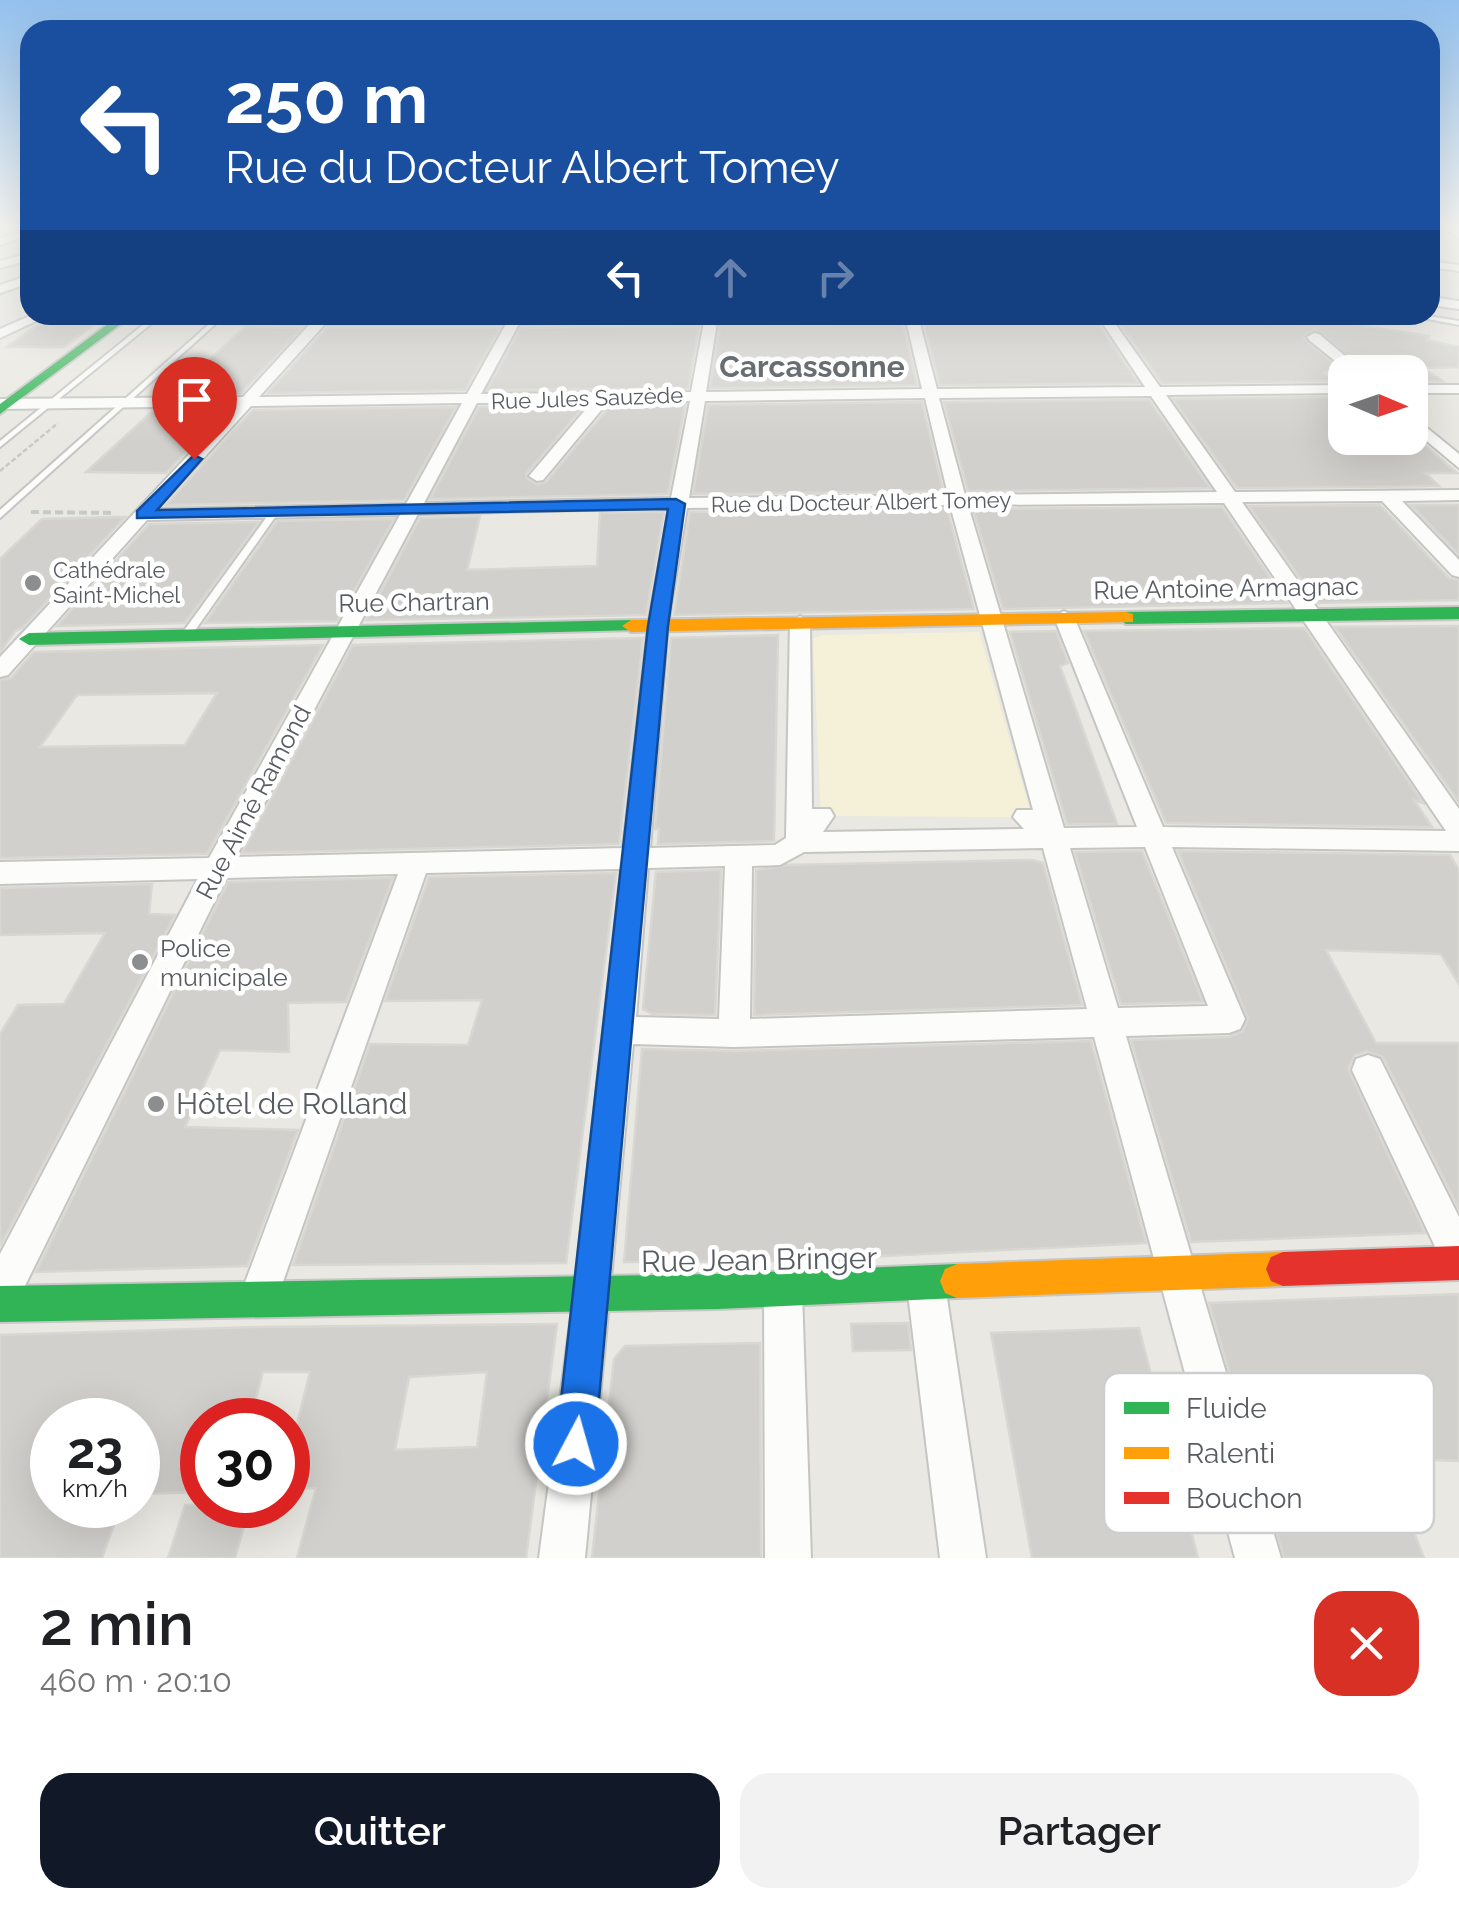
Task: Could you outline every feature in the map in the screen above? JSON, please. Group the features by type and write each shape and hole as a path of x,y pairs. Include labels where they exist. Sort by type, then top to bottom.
{"street":[{"path":"3,406 114,325"},
{"path":"0,670 318,325"},
{"name":"Rue Aimé Ramond","path":"0,1294 217,868 511,325"},
{"path":"562,1558 593,1293 658,626 676,504 710,325"},
{"path":"913,325 1040,828 1108,1025 1206,1373"},
{"path":"1110,325 1459,830"},
{"path":"1314,337 1336,355"},
{"name":"Rue Jules Sauzède","path":"3,406 1328,389"},
{"path":"1428,389 1459,389"},
{"path":"536,476 603,398"},
{"path":"1428,436 1459,463"},
{"path":"1387,496 1459,571"},
{"name":"Rue du Docteur Albert Tomey","path":"143,515 676,504 1459,496"},
{"name":"Rue Antoine Armagnac","path":"800,622 986,625 1064,617 1458,615"},
{"path":"617,1030 734,1032 1229,1019 1064,617"},
{"path":"800,622 822,635"},
{"path":"799,842 800,622"},
{"name":"Rue Chartran","path":"28,639 800,622"},
{"path":"0,874 780,855 799,842 821,816"},
{"path":"799,842 1040,828 1155,838 1459,841"},
{"path":"734,1032 740,857"},
{"path":"259,1296 416,862"},
{"path":"1368,1070 1459,1260"},
{"name":"Rue Jean Bringer","path":"0,1304 259,1296 783,1292 1459,1260"},
{"path":"926,1284 963,1558"},
{"path":"783,1292 788,1558"},
{"path":"1251,1533 1258,1558"}],"lane":[{"path":"0,446 146,325"},
{"path":"2,514 212,325"},
{"path":"187,634 274,513"}],"path":[{"path":"2,514 114,512"}],"shaded area":[{"path":"691,364 686,392 478,398 494,368"},
{"path":"979,632 1031,814 821,816 813,639 822,635"}],"building":[{"path":"38,325 94,325 64,347 7,347"},
{"path":"903,325 917,385 710,388 720,326"},
{"path":"924,325 1099,325 1138,383 940,385"},
{"path":"1121,325 1355,325 1429,336 1427,340 1459,347 1459,367 1428,368 1428,355 1346,355 1315,329 1305,334 1304,339 1328,359 1328,372 1324,372 1328,381 1162,383"},
{"path":"699,326 688,388 487,390 521,328"},
{"path":"245,327 302,328 241,393 172,394"},
{"path":"327,328 500,328 465,390 268,393"},
{"path":"1428,371 1442,381 1428,381"},
{"path":"1328,397 1328,455 1428,455 1428,448 1457,473 1425,473 1439,486 1237,488 1173,399"},
{"path":"1149,400 1210,488 968,491 944,402"},
{"path":"922,402 943,491 693,494 708,405"},
{"path":"685,405 668,494 430,499 479,407 584,406 526,474 527,479 538,485 546,482 610,406"},
{"path":"456,407 404,500 166,505 253,410"},
{"path":"225,410 166,473 86,472 153,411"},
{"path":"1380,505 1449,578 1459,580 1459,600 1318,603 1249,506"},
{"path":"1411,505 1459,505 1459,555"},
{"path":"1222,507 1287,603 1003,609 973,509"},
{"path":"947,509 974,609 674,615 690,512"},
{"path":"664,512 646,615 366,620 420,518 480,516 467,570 597,566 600,513"},
{"name":"Cathédrale Saint-Michel","path":"125,517 15,631 0,652 0,559 42,519"},
{"path":"394,519 337,621 205,623 277,521"},
{"path":"259,522 185,623 57,626 149,524"},
{"path":"1459,626 1459,802 1335,627"},
{"path":"1304,628 1423,803 1414,800 1432,827 1166,823 1084,631"},
{"path":"1056,631 1068,663 1060,666 1117,824 1067,824 1010,632"},
{"path":"778,635 774,841 658,844 659,829 655,829 671,638"},
{"path":"643,638 619,844 242,853 353,645"},
{"path":"323,645 207,854 0,858 0,680 11,678 34,652","holes":["217,693 185,745 40,747 77,695"]},
{"path":"1142,851 1203,1002 1121,1004 1075,852"},
{"path":"1178,851 1450,855 1459,870 1459,984 1441,954 1326,950 1376,1043 1459,1043 1459,1209 1383,1057 1367,1051 1355,1055 1348,1069 1425,1233 1191,1242 1131,1040 1229,1037 1243,1031 1248,1018"},
{"path":"1032,860 1043,863 1082,1005 754,1015 756,870 787,865"},
{"path":"721,870 715,1015 652,1014 643,1009 656,872"},
{"path":"616,873 566,1263 293,1265 370,1044 468,1045 482,1000 385,1001 429,877"},
{"path":"393,878 346,1002 288,1003 289,1052 220,1050 185,1127 298,1130 247,1266 36,1272 228,882"},
{"path":"152,884 149,914 175,915 0,1246 0,1034 18,1005 64,1004 105,933 0,935 0,888"},
{"path":"1091,1041 1146,1243 783,1261 624,1262 642,1049 734,1051"},
{"path":"1459,1294 1459,1461 1434,1460 1434,1373 1230,1373 1209,1303"},
{"path":"908,1323 911,1350 853,1351 851,1324"},
{"path":"557,1324 526,1558 297,1558 305,1528 310,1528 316,1488 310,1488 310,1398 304,1398 310,1372 263,1372 256,1398 180,1398 180,1493 160,1493 160,1398 30,1398 30,1528 113,1528 102,1558 0,1558 0,1335","holes":["487,1372 477,1447 395,1450 409,1377"]},
{"path":"1139,1328 1151,1373 1104,1373 1104,1533 1192,1533 1198,1558 1032,1558 991,1333"},
{"path":"760,1343 761,1558 592,1558 614,1359 625,1346"},
{"path":"180,1521 180,1528 243,1528 235,1558 168,1558"},
{"path":"1277,1533 1414,1533 1424,1558 1284,1558"}],"traffic: fast":[{"path":"0,410 114,325"},
{"path":"1126,618 1459,613"},
{"path":"29,639 631,626"},
{"path":"0,1304 718,1292 957,1281"}],"traffic: slow":[{"path":"631,626 1126,618"},
{"path":"957,1281 1283,1269"}],"traffic: jam":[{"path":"1283,1269 1459,1263"}],"place":[{"name":"Cathédrale Saint-Michel","path":"33,583"},
{"name":"Police municipale","path":"140,962"},
{"name":"Hôtel de Rolland","path":"156,1104"}],"district":[{"name":"Carcassonne","path":"812,367"}],"route":[{"path":"194,459 143,515 676,504 658,626 576,1444"}]}
